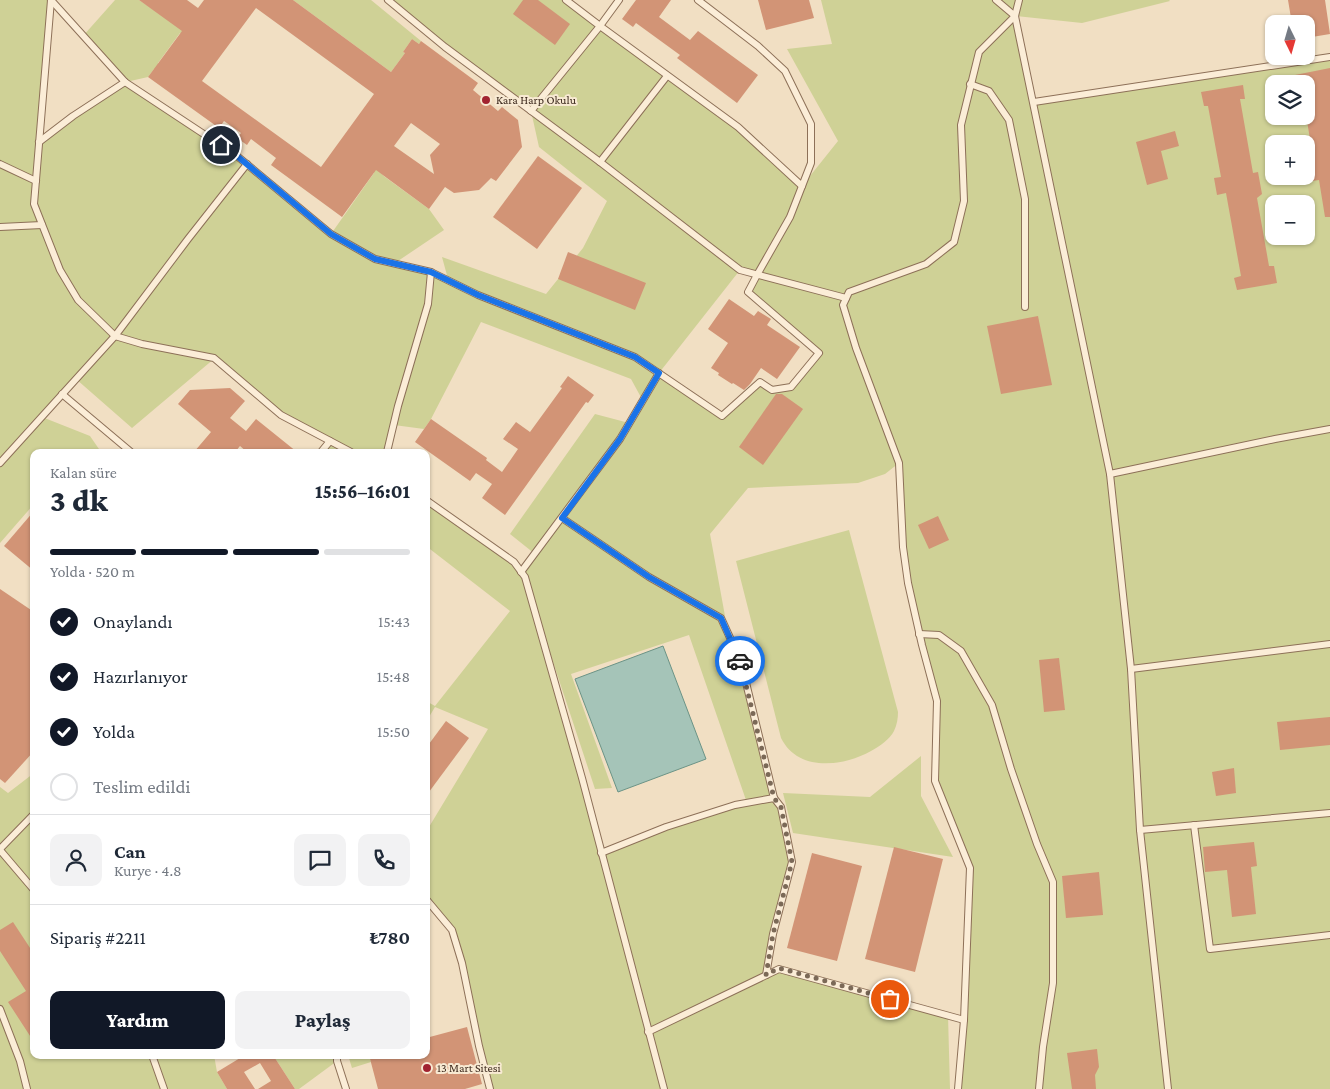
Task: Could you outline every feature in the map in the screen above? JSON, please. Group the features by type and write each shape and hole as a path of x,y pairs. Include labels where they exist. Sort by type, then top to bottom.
{"lane":[{"path":"51,0 125,82 237,156 331,234 375,259 431,272 478,295 635,357 722,416 760,382 772,390 791,387 819,353 748,292 790,217 811,163 811,124 785,71 758,46 698,0"},
{"path":"51,0 34,204 60,270 78,300 115,336 142,344 214,358 281,415 344,449"},
{"path":"388,0 444,47 600,162 740,270 846,298"},
{"path":"566,0 738,127 802,186"},
{"path":"531,111 620,0"},
{"path":"996,0 1015,16"},
{"path":"1019,0 1015,16 1110,474 1131,669 1140,830 1168,1089"},
{"path":"958,1089 964,1020 970,868 935,781 937,700 919,634 908,582 903,547 899,463 856,348 843,305 849,292 926,264 954,242 964,201 962,125 978,52 1015,16"},
{"path":"1034,102 1330,57"},
{"path":"600,162 667,76"},
{"path":"39,142 73,116 125,82"},
{"path":"970,84 989,91 1009,120 1025,200 1024,307"},
{"path":"0,164 36,181"},
{"path":"0,463 115,336 247,164"},
{"path":"0,227 42,225"},
{"path":"388,449 398,406 428,304 431,272"},
{"path":"521,572 620,439 659,373"},
{"path":"62,394 127,449"},
{"path":"1110,474 1267,440 1330,429"},
{"path":"324,449 330,442"},
{"path":"430,503 514,562 525,577 582,778 664,1089"},
{"path":"562,518 649,577 721,618 741,662 774,798 781,807 792,862 773,934 766,975"},
{"path":"919,634 939,635 961,651 992,705 1011,768 1053,882 1053,984 1043,1047 1039,1089"},
{"path":"1131,669 1330,644"},
{"path":"602,853 666,827 735,805 774,798"},
{"path":"1140,830 1330,813"},
{"path":"30,818 0,849 30,885"},
{"path":"1194,825 1210,949 1330,935"},
{"path":"430,904 452,930 462,964 478,1046 490,1089"},
{"path":"648,1032 779,968 964,1020"},
{"path":"0,1009 20,1061 27,1089"},
{"path":"153,1059 164,1089"},
{"path":"337,1059 346,1089"}],"green space":[{"path":"0,0 51,0 40,141 124,82 83,36 115,0 139,0 187,32 184,36 180,33 158,63 158,71 154,69 148,77 126,82 237,156 331,234 374,173 373,166 429,209 444,230 395,263 448,279 442,257 546,294 583,248 607,201 539,147 531,111 445,47 394,0 566,0 738,127 802,186 838,141 787,49 832,44 821,0 1170,1 1082,23 1016,16 1034,102 1277,65 1315,65 1315,59 1330,57 1330,1089 958,1089 970,868 935,781 937,701 908,582 899,463 885,474 858,483 748,488 710,534 725,616 662,583 721,618 741,662 774,798 781,807 792,862 766,975 779,969 948,1015 950,1089 490,1089 452,930 430,904 430,825 488,729 435,707 430,715 430,703 435,706 510,611 430,549 430,504 514,562 521,572 535,554 510,534 595,414 629,423 643,401 631,379 481,322 424,429 394,425 388,449 324,449 330,442 281,415 215,358 132,428 76,379 42,417 90,436 99,449 30,449 30,509 0,543","holes":["740,270 756,275 748,292 819,353 791,387 772,390 760,382 722,416 659,373","525,577 595,789 612,788 571,674 689,635 747,803 666,827 601,852"]},
{"path":"293,0 371,0 421,41 419,44 412,39 403,52 405,53 391,72"},
{"path":"849,530 898,712 898,719 892,734 884,743 874,749 847,761 822,763 798,757 781,738 736,561"},
{"path":"921,756 921,796 953,857 793,833 783,793 870,797"},
{"path":"30,776 30,1059 215,1059 217,1072 227,1089 0,1089 0,787 8,793"},
{"path":"276,1059 336,1059 337,1061 299,1089 295,1089"},
{"path":"349,1059 370,1059 371,1062 352,1068"}],"shaded area":[{"path":"663,646 706,759 618,792 575,679"}],"building":[{"path":"139,0 187,0 198,8 204,0 293,0 391,72 405,53 403,52 412,39 419,44 421,41 478,83 473,90 498,111 502,107 518,120 522,147 496,181 491,178 479,190 454,193 445,187 429,209 376,170 342,217 271,165 276,158 251,139 247,145 237,138 241,133 224,121 219,128 148,77 182,31","holes":["256,8 374,94 321,167 202,81","411,123 440,144 430,155 434,174 394,146"]},
{"path":"523,0 538,0 570,24 555,45 513,14"},
{"path":"636,0 671,0 659,17 690,40 698,31 758,75 737,103 677,58 680,55 636,23 633,27 622,19"},
{"path":"758,0 809,0 814,18 766,30"},
{"path":"1288,0 1325,0 1330,34 1315,36 1315,15 1290,15"},
{"path":"1330,68 1330,217 1325,217 1319,180 1315,181 1315,135 1309,135 1308,125 1315,125 1315,75 1295,75"},
{"path":"1243,85 1245,99 1240,99 1253,173 1258,172 1262,194 1257,198 1265,245 1269,266 1274,266 1277,283 1237,290 1234,278 1241,276 1226,193 1217,195 1214,178 1221,177 1208,106 1204,106 1201,92"},
{"path":"1175,131 1179,146 1161,151 1168,179 1147,185 1136,142"},
{"path":"538,156 582,188 537,249 493,217"},
{"path":"568,252 646,283 635,310 558,279"},
{"path":"729,299 754,316 758,311 771,319 767,325 800,347 777,379 761,368 744,390 718,375 719,373 711,368 728,343 708,329"},
{"path":"1038,316 1052,385 1001,394 987,326"},
{"path":"568,376 594,395 588,403 586,402 505,515 482,498 492,484 476,473 470,481 430,453 430,449 425,449 415,442 431,419 487,458 486,460 502,472 518,449 503,439 516,422 530,432 562,388 560,387"},
{"path":"230,388 245,401 230,418 246,431 256,419 293,449 244,449 240,446 238,449 197,449 211,432 178,404 190,390"},
{"path":"776,394 782,394 803,409 763,465 739,447"},
{"path":"30,516 30,568 4,546"},
{"path":"938,516 949,540 929,549 918,525"},
{"path":"0,589 30,609 30,755 5,783 0,779"},
{"path":"1059,658 1065,710 1044,712 1039,660"},
{"path":"1330,717 1330,745 1280,750 1277,722"},
{"path":"446,721 469,738 430,791 430,743"},
{"path":"1234,768 1236,793 1216,796 1212,772"},
{"path":"1254,842 1257,866 1251,867 1256,914 1232,917 1227,870 1205,872 1203,847"},
{"path":"894,847 943,859 915,972 865,959"},
{"path":"812,853 862,866 837,961 787,948"},
{"path":"1099,872 1103,915 1066,918 1062,876"},
{"path":"13,922 30,948 30,1036 8,1002 26,991 0,951 0,930"},
{"path":"467,1027 482,1084 465,1089 378,1089 370,1059 430,1059 430,1037"},
{"path":"1097,1049 1099,1067 1095,1075 1096,1089 1072,1089 1067,1053"},
{"path":"238,1059 276,1059 295,1089 258,1089 271,1081 260,1063 244,1072 255,1089 227,1089 217,1072"}],"way so far":[{"path":"740,661 774,798 781,807 792,862 773,934 766,975 779,968 890,999"}],"place":[{"name":"Kara Harp Okulu","path":"486,100"},
{"name":"13 Mart Sitesi","path":"427,1068"}],"route":[{"path":"221,145 237,156 331,234 375,259 431,272 478,295 635,357 659,373 620,439 562,518 649,577 721,618 740,661"}]}
